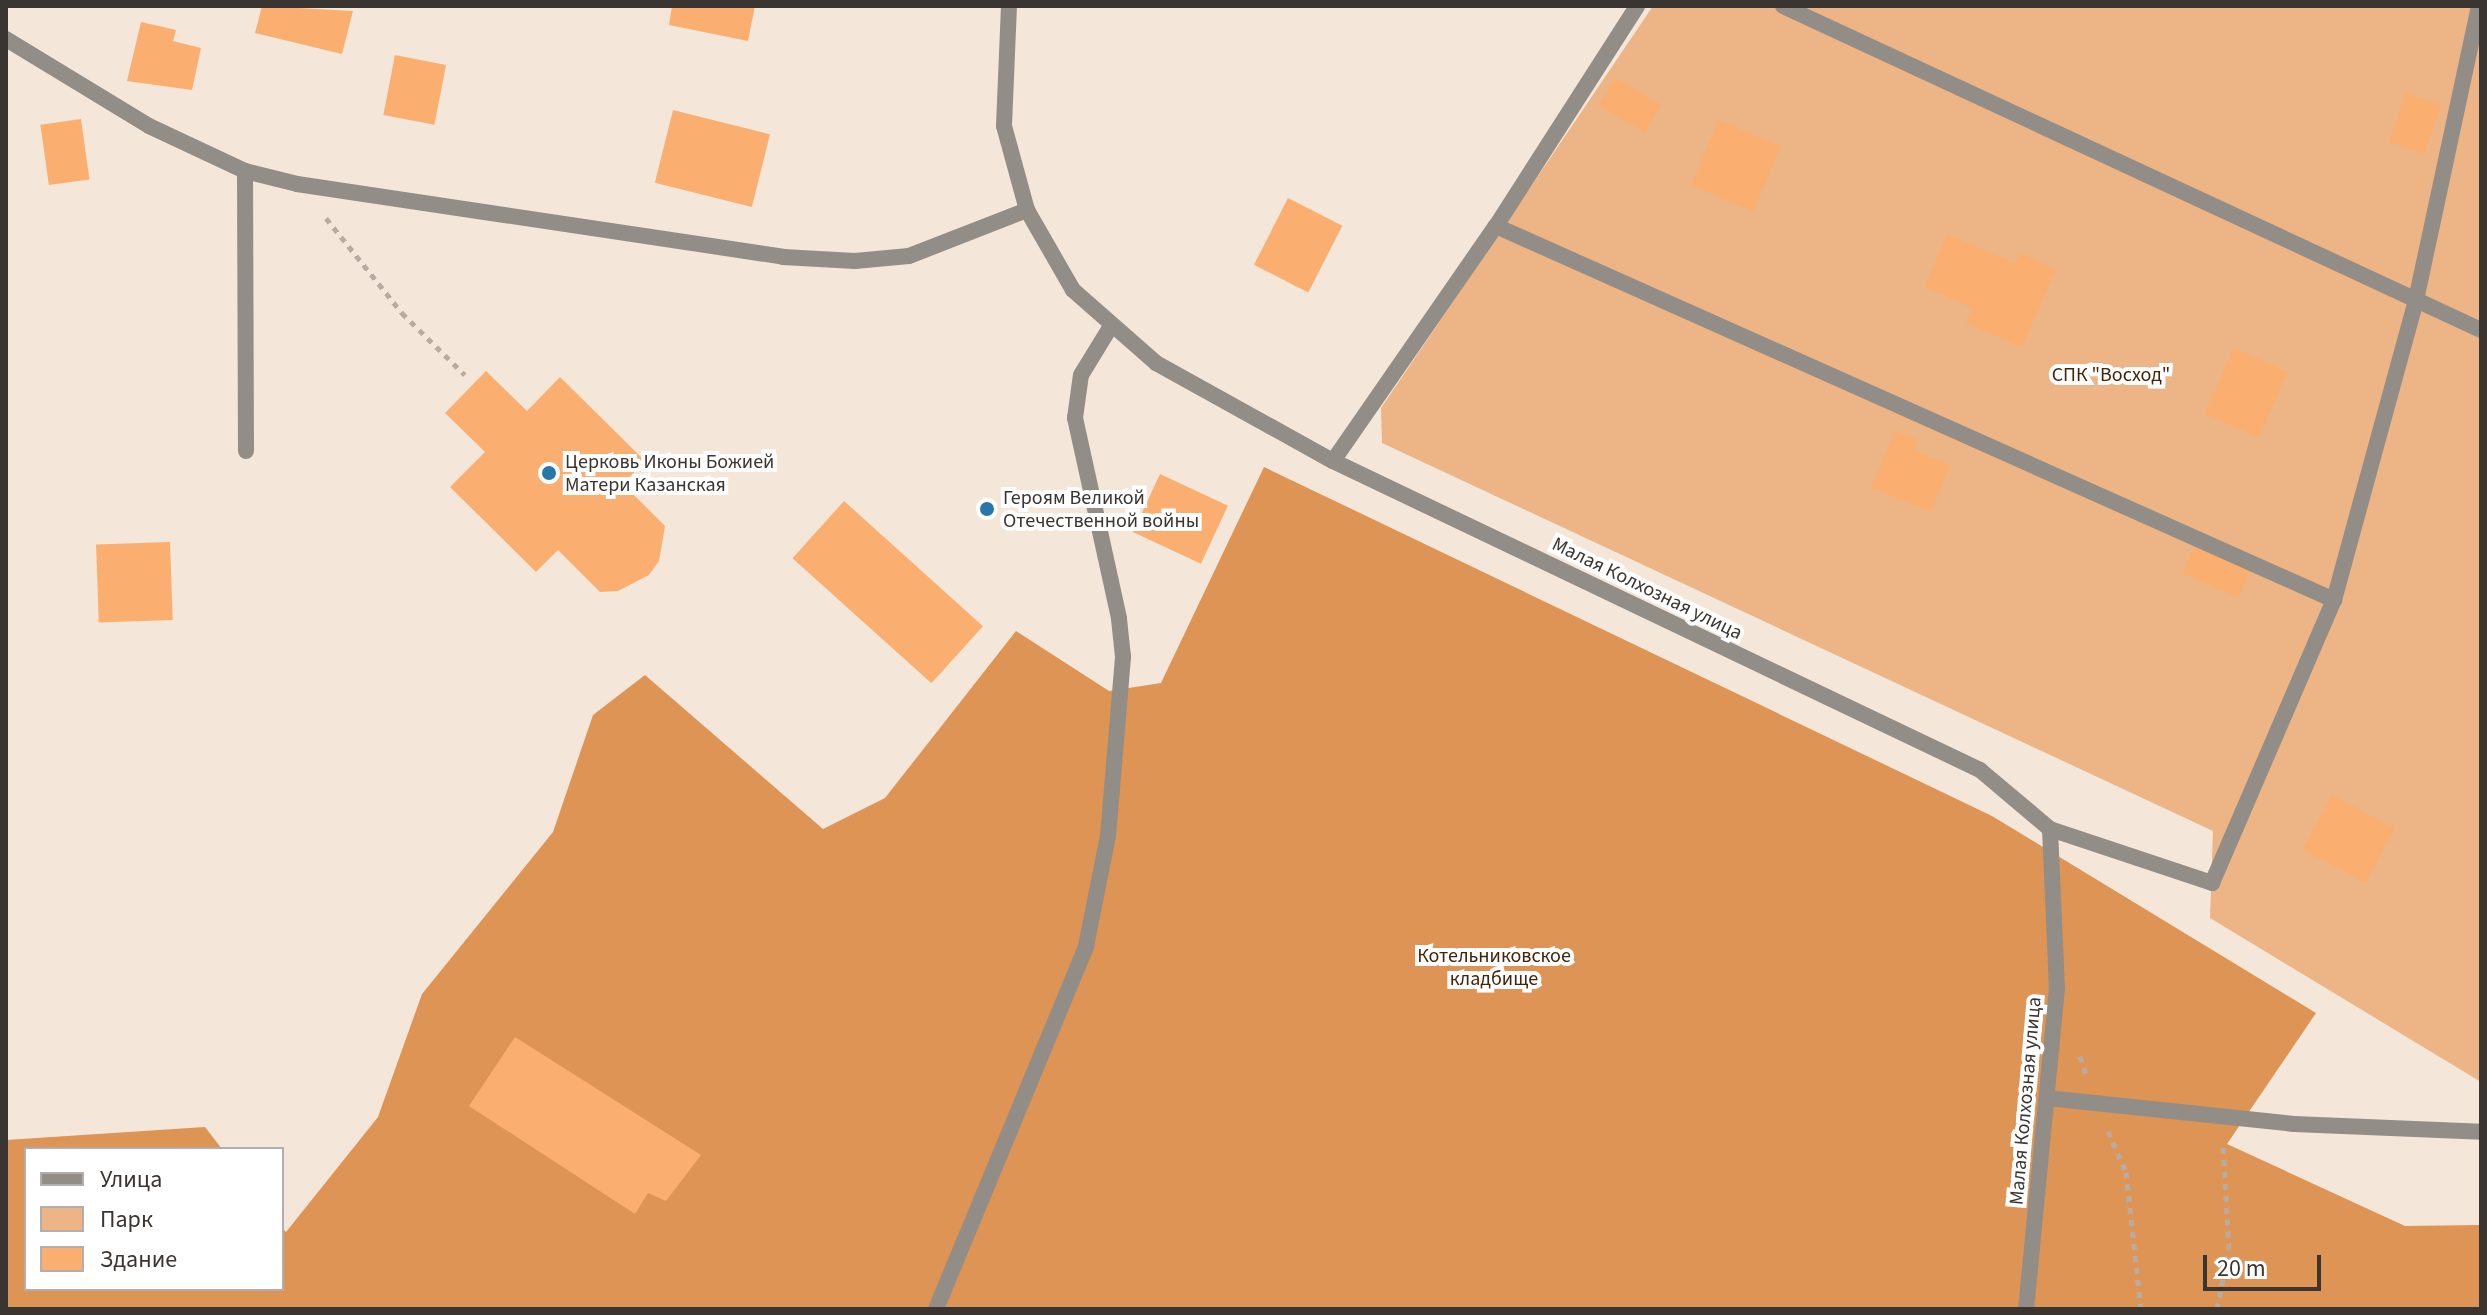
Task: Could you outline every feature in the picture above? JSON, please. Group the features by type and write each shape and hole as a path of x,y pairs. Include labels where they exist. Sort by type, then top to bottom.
{"street":[{"name":"Малая Колхозная улица","path":"1009,6 1004,126 1027,210 1073,290 1156,363 1333,461 1980,770 2050,829 2057,988 2026,1309"},
{"path":"1333,461 1496,226 1637,6"},
{"path":"1783,6 2481,330"},
{"path":"2050,829 2212,883 2334,600 2416,300 2479,6"},
{"path":"6,39 149,126 245,171 297,184 783,257 855,261 909,256 1027,210"},
{"path":"245,171 246,451"},
{"path":"1496,226 2334,600"},
{"path":"936,1309 1086,946 1108,836 1122,644 1075,418 1081,375 1111,326"},
{"path":"2047,1098 2219,1116 2481,1132"}],"path":[{"path":"297,184 402,313 465,375"},
{"path":"2076,1045 2126,1172 2141,1309"},
{"path":"2217,1309 2229,1249 2228,1175 2219,1116"}],"green space":[{"name":"СПК \"Восход\"","path":"1653,6 2481,6 2481,1082 2210,918 2213,831 1382,443 1381,408"},
{"name":"Котельниковское кладбище","path":"1264,467 1992,816 2316,1013 2227,1144 2405,1226 2481,1225 2481,1309 6,1309 6,1140 205,1127 220,1147 24,1147 24,1291 284,1291 284,1230 286,1232 378,1117 422,994 553,832 593,715 645,675 823,829 885,798 1016,631 1109,691 1161,683"}],"building":[{"path":"262,6 353,11 342,54 255,33"},
{"path":"672,6 755,6 748,41 669,25"},
{"path":"141,22 176,30 173,41 201,48 192,90 127,81"},
{"path":"395,55 446,65 434,125 383,115"},
{"path":"1615,78 1661,104 1645,132 1599,106"},
{"path":"2406,93 2441,105 2424,154 2389,142"},
{"path":"673,110 770,134 752,207 655,183"},
{"path":"81,119 89,179 49,185 40,125"},
{"path":"1719,120 1781,146 1753,212 1691,185"},
{"path":"1288,198 1342,226 1308,293 1254,265"},
{"path":"1947,234 2015,263 2020,253 2056,269 2022,347 1966,323 1972,308 1925,287"},
{"path":"2234,348 2288,372 2259,438 2205,414"},
{"name":"Церковь Иконы Божией Матери Казанская","path":"486,371 527,411 560,377 645,461 623,484 665,526 659,561 649,575 618,591 600,592 558,550 536,572 450,487 485,452 445,413"},
{"path":"1895,431 1918,440 1914,450 1950,465 1931,512 1871,488"},
{"path":"1160,474 1228,506 1201,564 1133,532"},
{"path":"844,501 983,626 931,683 792,558"},
{"path":"170,542 173,620 99,623 96,545"},
{"path":"2195,544 2251,568 2239,597 2182,573"},
{"path":"2332,795 2395,828 2366,883 2303,850"},
{"path":"515,1037 701,1155 666,1201 648,1193 635,1214 469,1106"}],"place":[{"name":"Церковь Иконы Божией Матери Казанская","path":"549,473"},
{"name":"Героям Великой Отечественной войны","path":"987,509"}]}
